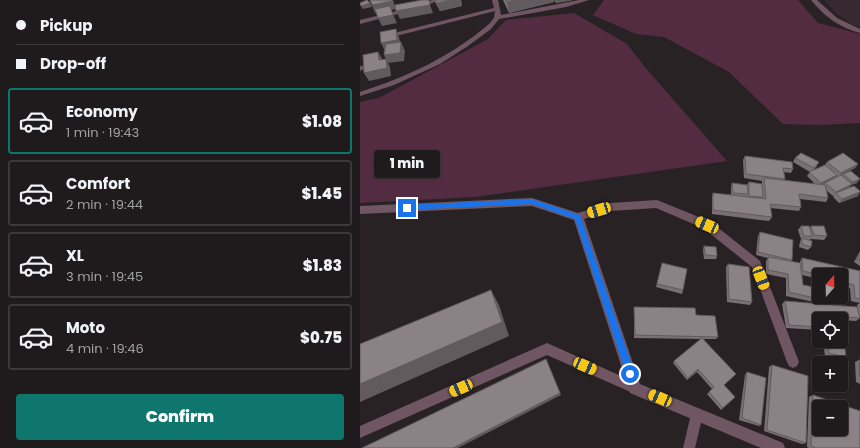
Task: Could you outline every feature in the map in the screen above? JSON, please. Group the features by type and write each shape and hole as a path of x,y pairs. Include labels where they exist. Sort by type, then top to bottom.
{"street":[{"path":"360,22 414,8 437,0"},
{"path":"495,0 497,18"},
{"path":"360,94 380,88 444,59 469,43 488,28 497,18 566,6 586,0"},
{"path":"814,0 828,16 849,28 860,31"},
{"path":"388,36 497,9"},
{"path":"360,210 532,202 578,217 610,207 657,204 707,225 756,264 793,362"},
{"path":"578,217 635,388 778,448"}],"lane":[{"path":"360,432 547,349 635,388"},
{"path":"688,448 697,414"}],"shaded area":[{"path":"604,0 798,0 818,23 860,34 860,123 820,125 783,124 729,72 664,37 636,34 593,15"},
{"path":"824,0 860,0 860,27 853,25 835,12"},
{"path":"574,13 627,44 644,66 727,161 475,197 360,203 360,102 379,98 488,39 506,20"}],"building":[{"path":"367,0 370,3 361,6 360,3"},
{"path":"370,0 392,0 393,1 372,5"},
{"path":"429,0 430,5 396,11 395,5"},
{"path":"435,0 451,0 437,3"},
{"path":"390,6 393,15 378,18 375,9"},
{"path":"396,29 397,40 381,43 380,32"},
{"path":"401,42 400,53 384,55 386,44"},
{"path":"378,52 379,60 386,59 387,68 364,73 363,55"},
{"path":"801,153 819,162 814,168 795,158"},
{"path":"843,153 858,164 841,173 827,162"},
{"path":"745,156 792,162 793,169 783,168 785,179 746,174"},
{"path":"825,165 837,175 821,183 809,172"},
{"path":"851,171 860,179 853,182 843,174"},
{"path":"841,175 852,184 836,192 825,183"},
{"path":"764,178 825,185 828,198 799,194 801,207 770,204 772,217 713,210 713,193 766,199"},
{"path":"749,182 762,184 763,197 749,196"},
{"path":"732,183 747,185 748,194 733,193"},
{"path":"854,186 860,192 842,199 836,193"},
{"path":"801,226 809,226 812,236 804,236"},
{"path":"811,226 824,226 827,236 814,235"},
{"path":"760,232 793,240 792,260 758,252"},
{"path":"802,238 812,241 811,247 802,244"},
{"path":"704,246 716,247 717,256 705,255"},
{"path":"768,257 800,263 803,285 812,287 812,297 789,292 788,274 768,270"},
{"path":"802,258 847,268 812,268 812,273 803,271"},
{"path":"662,263 687,269 683,290 657,284"},
{"path":"728,264 749,267 752,302 729,299"},
{"path":"848,268 860,271 860,299 855,298 854,285 848,283"},
{"path":"491,290 502,322 360,384 360,344"},
{"path":"785,301 857,307 860,318 848,317 848,312 812,312 812,327 789,325"},
{"path":"634,307 695,308 696,315 715,316 718,337 635,335"},
{"path":"702,338 736,374 724,385 735,397 723,408 709,392 714,387 698,369 688,378 674,361"},
{"path":"828,348 845,348 846,356 842,356 829,353"},
{"path":"546,359 560,393 453,448 362,448"},
{"path":"772,365 808,376 806,443 767,430"},
{"path":"747,372 766,378 761,425 742,418"},
{"path":"813,395 828,400 813,400"},
{"path":"848,407 860,411 860,448 816,448 811,446 812,420 812,436 848,436"}],"route":[{"path":"407,208 532,202 578,217 630,374"}]}
